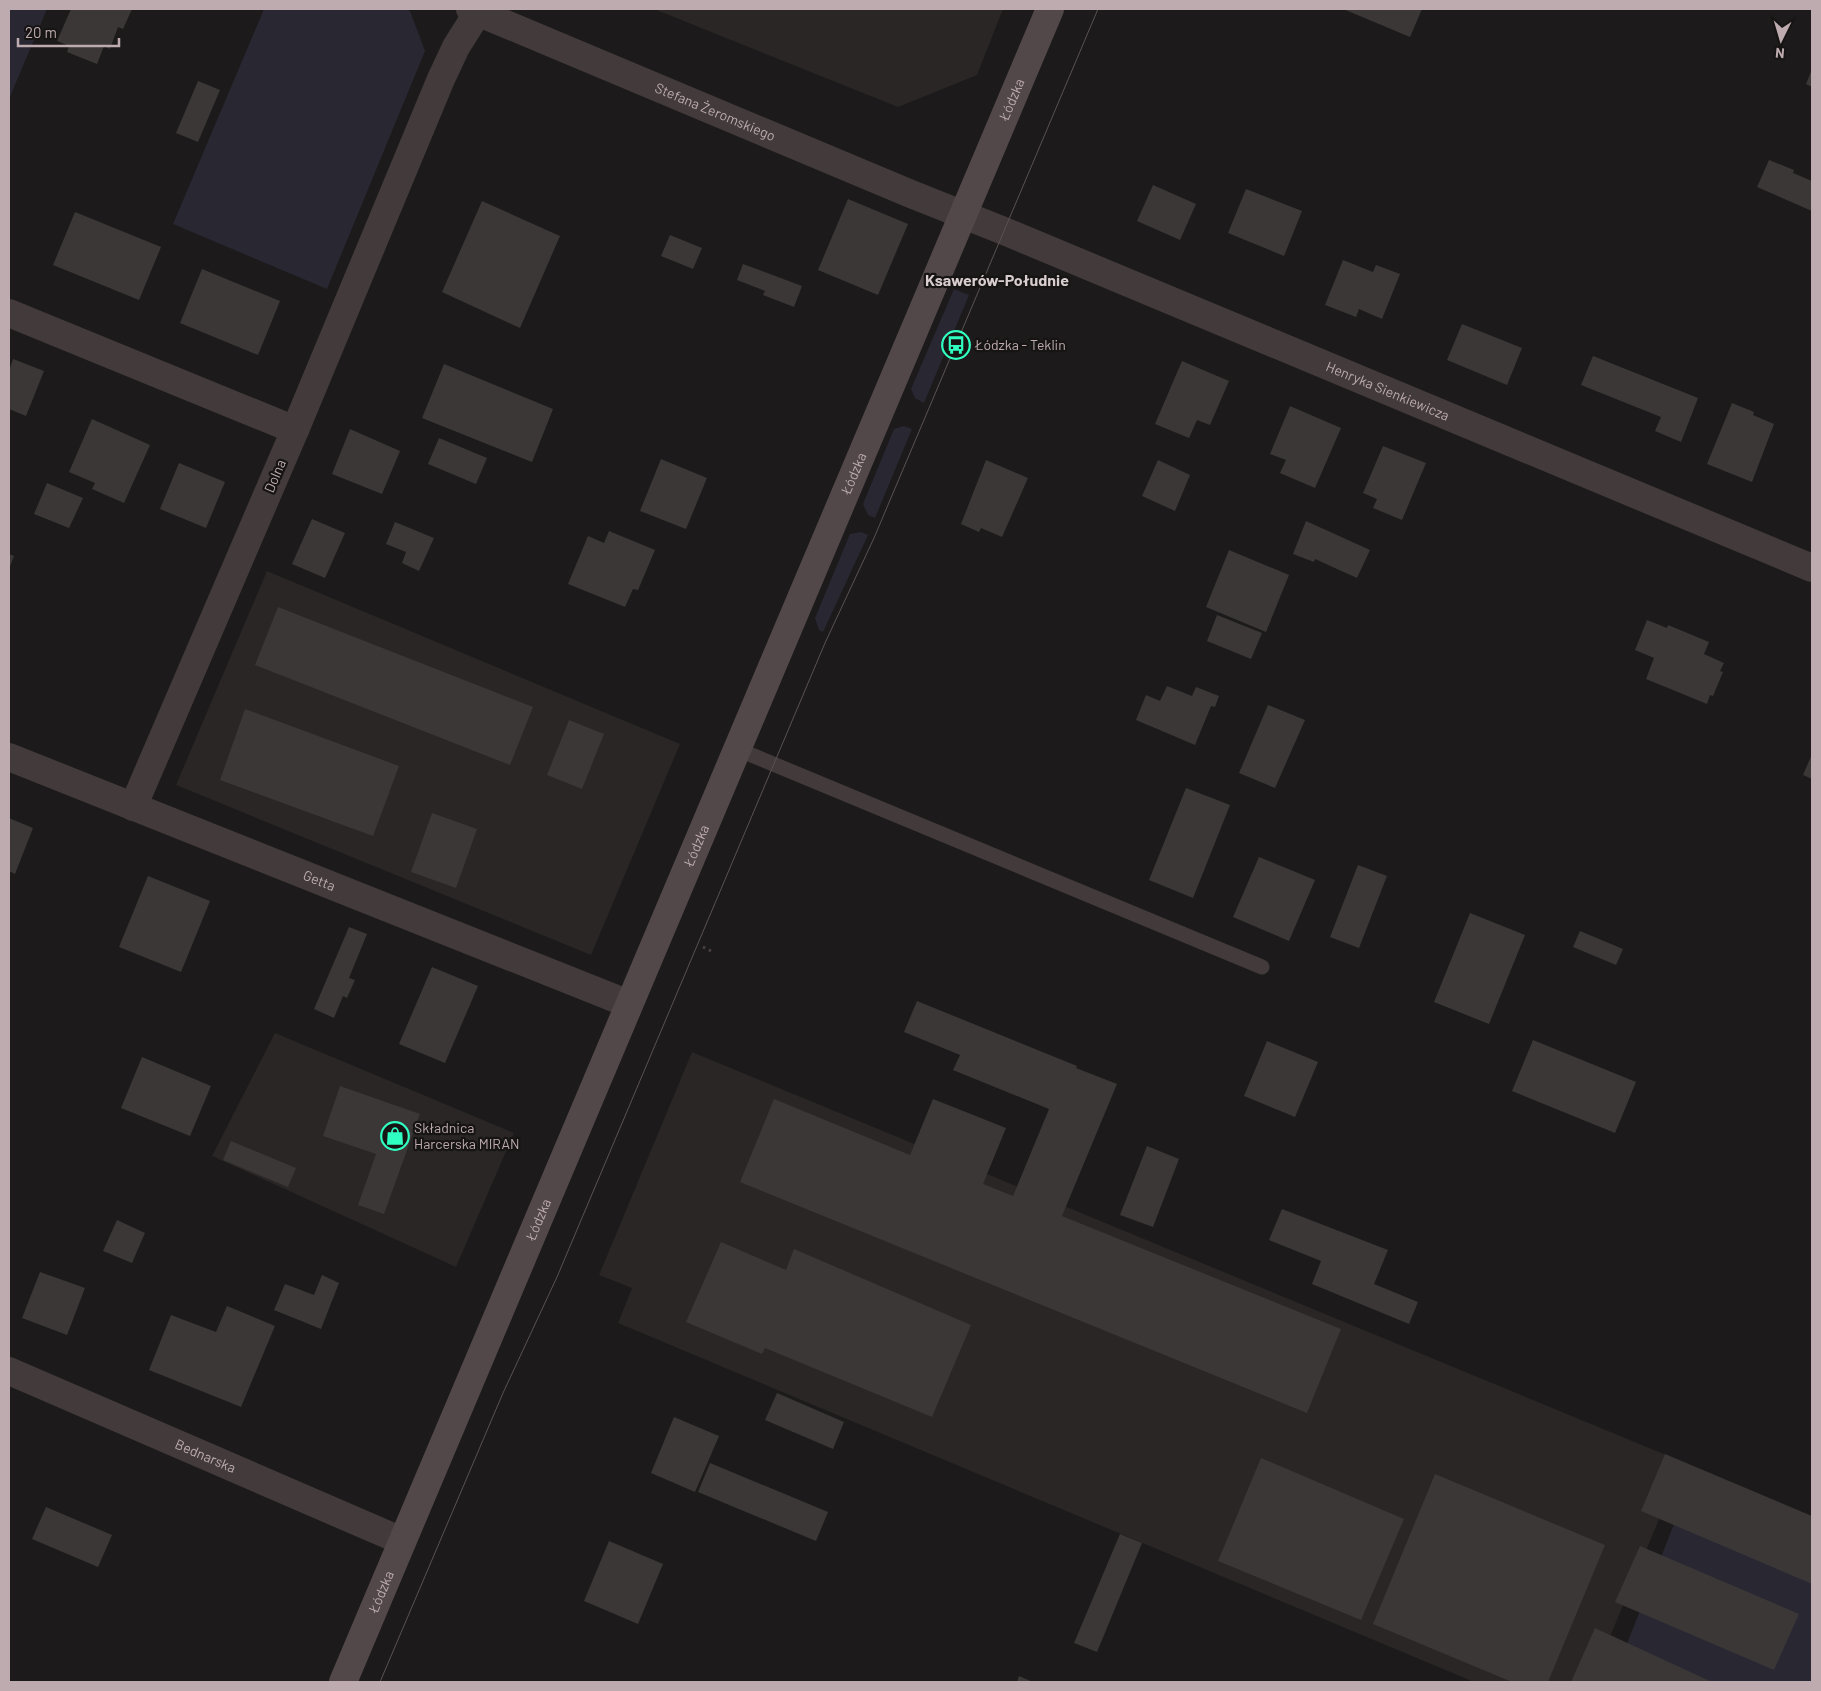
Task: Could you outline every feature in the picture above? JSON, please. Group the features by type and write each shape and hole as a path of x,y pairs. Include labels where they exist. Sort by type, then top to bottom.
{"main road":[{"name":"Łódzka","path":"343,1682 1050,9"}],"street":[{"name":"Stefana Żeromskiego","path":"476,10 963,214"},
{"name":"Dolna","path":"133,808 295,430 441,79 476,10"},
{"name":"Henryka Sienkiewicza","path":"963,214 1812,568"},
{"path":"9,313 295,430"},
{"name":"Getta","path":"9,758 629,1004"},
{"name":"Bednarska","path":"9,1371 402,1541"}],"lane":[{"path":"737,749 1262,967"}],"path":[{"path":"703,947 711,951"}],"shaded area":[{"path":"9,9 47,9 9,99"},
{"path":"264,9 405,9 410,11 425,51 327,289 173,224"},
{"path":"654,9 1003,9 977,75 898,107"},
{"path":"954,289 969,295 924,403 915,398 911,389"},
{"path":"904,426 912,429 875,518 868,515 863,504 894,429"},
{"path":"861,532 868,535 823,632 819,630 815,618 850,534"},
{"path":"267,571 680,744 591,955 176,785"},
{"path":"275,1033 514,1133 456,1267 212,1156"},
{"path":"692,1052 1683,1462 1591,1682 1474,1682 618,1323 632,1288 599,1275"},
{"path":"1683,1501 1802,1520 1812,1525 1812,1682 1612,1682"}],"building":[{"path":"71,9 132,9 123,29 118,27 110,49 104,46 97,64 67,52 69,46 57,41"},
{"path":"1343,9 1422,9 1410,37"},
{"path":"1812,69 1812,87 1806,84"},
{"path":"198,81 220,90 198,142 176,133"},
{"path":"1769,160 1794,170 1793,173 1812,181 1812,211 1757,187"},
{"path":"1153,185 1196,204 1180,240 1137,221"},
{"path":"1246,189 1302,211 1284,256 1228,233"},
{"path":"848,199 908,224 878,295 818,270"},
{"path":"482,201 560,236 520,328 442,292"},
{"path":"75,212 161,247 139,300 53,265"},
{"path":"670,235 702,248 693,269 661,256"},
{"path":"1343,260 1373,272 1376,265 1400,274 1382,319 1359,309 1356,317 1325,305"},
{"path":"743,264 802,286 794,307 763,295 765,291 737,280"},
{"path":"202,269 280,301 258,355 180,323"},
{"path":"1462,324 1522,348 1507,385 1447,360"},
{"path":"1593,356 1698,398 1681,442 1655,431 1661,417 1581,385"},
{"path":"13,359 44,371 26,416 9,409 9,371"},
{"path":"1182,361 1229,381 1210,425 1197,420 1189,438 1155,424"},
{"path":"444,364 553,409 532,462 422,418"},
{"path":"1732,403 1754,412 1753,415 1774,424 1752,482 1707,464"},
{"path":"1290,406 1341,428 1315,488 1280,473 1286,460 1270,454"},
{"path":"92,419 150,445 124,503 92,489 95,483 69,472"},
{"path":"350,429 400,451 382,494 332,474"},
{"path":"439,438 487,458 476,484 428,464"},
{"path":"1383,446 1426,463 1402,520 1373,508 1377,499 1363,493"},
{"path":"661,459 707,478 686,529 640,511"},
{"path":"986,460 1028,478 1002,537 981,528 979,532 961,524"},
{"path":"1158,460 1190,475 1175,511 1142,496"},
{"path":"179,463 225,482 206,528 160,509"},
{"path":"47,483 83,498 69,528 34,514"},
{"path":"312,519 345,533 325,578 292,564"},
{"path":"1306,521 1370,550 1357,578 1315,559 1314,562 1293,554"},
{"path":"395,522 434,538 419,571 402,563 406,552 386,544"},
{"path":"609,531 655,550 638,590 633,589 625,607 568,584 588,536 604,543"},
{"path":"1229,550 1289,575 1266,632 1206,607"},
{"path":"9,554 14,556 9,569"},
{"path":"278,607 533,707 510,765 255,665"},
{"path":"1217,615 1262,633 1251,659 1207,641"},
{"path":"1647,620 1667,628 1668,625 1709,642 1704,654 1724,663 1720,671 1723,672 1713,696 1710,695 1707,704 1646,679 1654,658 1635,650"},
{"path":"1167,686 1192,696 1196,687 1219,696 1215,707 1211,706 1195,745 1136,720 1146,695 1160,701"},
{"path":"1268,705 1305,720 1275,788 1239,773"},
{"path":"245,709 399,766 373,836 220,780"},
{"path":"569,720 604,734 582,789 547,775"},
{"path":"1812,754 1812,779 1803,775"},
{"path":"1186,788 1230,805 1193,898 1149,880"},
{"path":"432,813 477,829 456,888 411,872"},
{"path":"9,818 33,828 15,874 9,871"},
{"path":"1259,857 1315,880 1289,941 1233,917"},
{"path":"1358,865 1387,876 1359,948 1330,937"},
{"path":"148,876 210,901 181,972 119,947"},
{"path":"1470,913 1525,935 1489,1024 1434,1002"},
{"path":"349,927 367,934 349,978 355,980 347,998 343,996 334,1018 314,1009"},
{"path":"1580,931 1623,949 1616,965 1573,947"},
{"path":"432,967 478,986 445,1063 399,1044"},
{"path":"917,1001 1117,1084 1062,1216 1341,1329 1307,1413 740,1182 774,1099 910,1155 933,1099 1006,1128 983,1184 1013,1196 1049,1109 953,1070 960,1055 904,1032"},
{"path":"1533,1040 1636,1082 1615,1133 1512,1091"},
{"path":"1267,1041 1318,1062 1295,1117 1244,1096"},
{"path":"142,1057 211,1086 190,1136 121,1108"},
{"path":"340,1086 420,1114 384,1214 358,1205 376,1154 323,1136"},
{"path":"231,1141 296,1168 288,1187 223,1160"},
{"path":"1147,1146 1179,1159 1153,1227 1120,1215"},
{"path":"1282,1209 1388,1250 1374,1284 1418,1302 1409,1324 1312,1284 1321,1261 1269,1240"},
{"path":"117,1220 145,1233 132,1263 103,1251"},
{"path":"721,1242 786,1270 794,1249 971,1325 932,1417 765,1348 762,1354 686,1322"},
{"path":"40,1272 85,1288 67,1335 22,1318"},
{"path":"322,1275 339,1283 321,1329 274,1310 285,1284 314,1295"},
{"path":"227,1306 275,1326 241,1407 149,1370 171,1315 216,1332"},
{"path":"777,1393 844,1422 833,1449 765,1420"},
{"path":"674,1417 719,1436 695,1492 651,1473"},
{"path":"1665,1454 1812,1516 1812,1584 1641,1511"},
{"path":"1261,1458 1404,1519 1361,1620 1218,1561"},
{"path":"710,1463 828,1512 816,1541 698,1492"},
{"path":"1435,1474 1605,1545 1548,1682 1512,1682 1373,1624"},
{"path":"46,1507 112,1535 98,1567 32,1539"},
{"path":"1120,1534 1142,1543 1097,1652 1074,1643"},
{"path":"609,1541 663,1564 638,1624 584,1601"},
{"path":"1640,1546 1799,1614 1774,1670 1615,1602"},
{"path":"1595,1628 1712,1682 1571,1682"},
{"path":"1019,1676 1033,1682 1017,1682"}],"tram line":[{"path":"380,1682 503,1393 557,1277 825,643 874,538 1098,9"}],"place":[{"name":"Łódzka - Teklin","path":"956,345"},
{"name":"Składnica Harcerska MIRAN","path":"395,1136"}],"district":[{"name":"Ksawerów-Południe","path":"997,280"}]}
